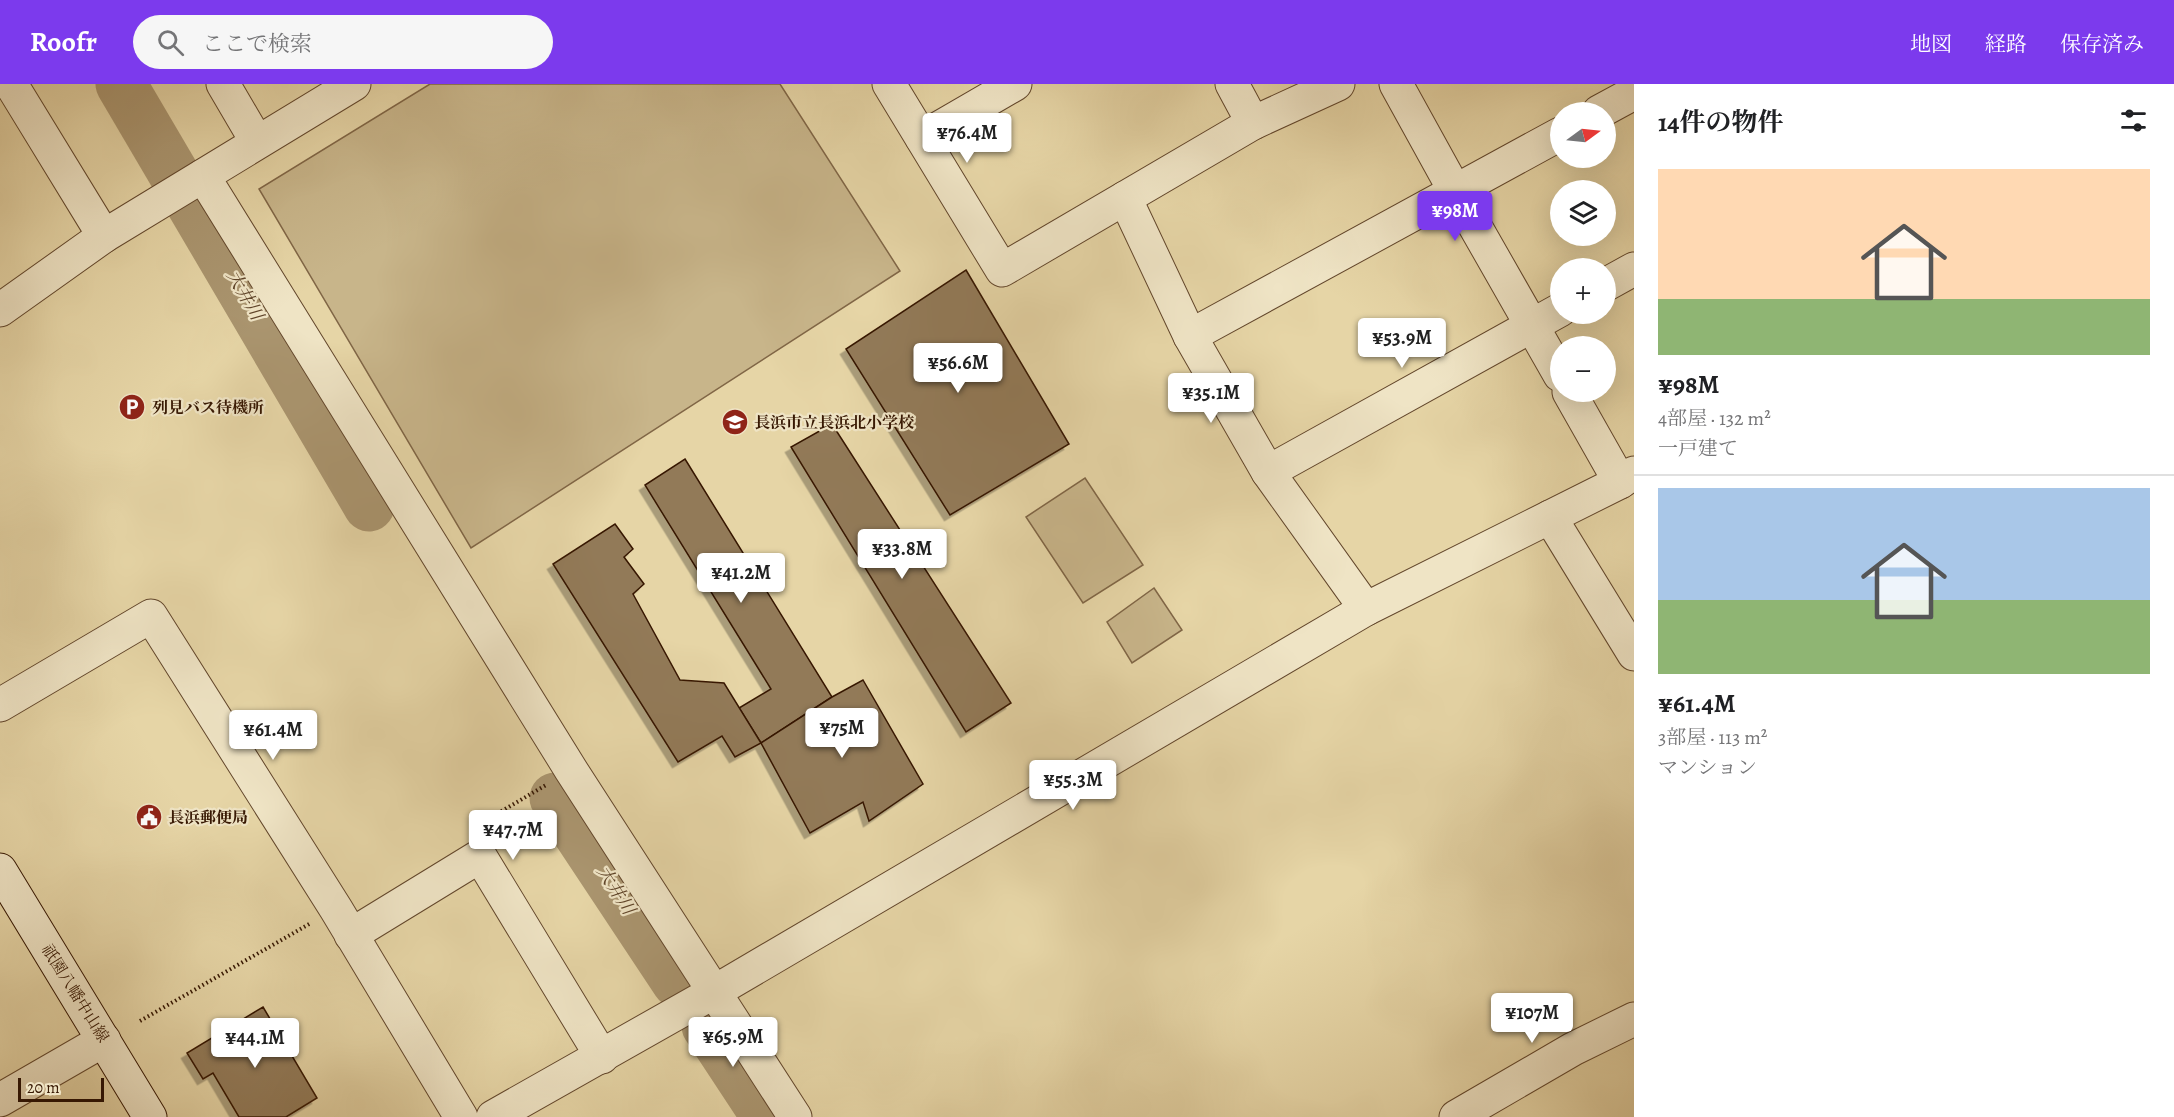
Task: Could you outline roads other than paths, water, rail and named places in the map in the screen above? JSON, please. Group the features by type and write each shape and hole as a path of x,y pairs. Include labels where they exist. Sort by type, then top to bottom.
{"street":[{"path":"11,84 104,236"},
{"path":"223,84 257,142"},
{"path":"0,310 104,236 354,84"},
{"path":"889,84 1002,270 1253,123 1338,84"},
{"path":"922,138 1015,84"},
{"path":"1232,84 1253,123"},
{"path":"1396,84 1455,191 1546,318 1550,336"},
{"path":"1616,103 1634,93"},
{"path":"1190,336 1550,139"},
{"path":"189,184 795,1117"},
{"path":"1125,198 1190,336 1268,472 1366,609"},
{"path":"1616,279 1634,269"},
{"path":"1268,472 1546,318"},
{"path":"493,1117 714,992 1366,609 1627,478 1576,402"},
{"path":"1550,517 1634,654"},
{"path":"0,705 151,616 351,935 461,1117"},
{"path":"351,935 480,856 602,1057"},
{"name":"祇園八幡中山線","path":"0,870 150,1117"},
{"path":"1456,1117 1573,1049 1634,1019"},
{"path":"0,1100 104,1040"}],"waterway":[{"name":"大井川","path":"121,84 369,506"},
{"name":"大井川","path":"555,798 677,982"},
{"name":"大井川","path":"707,1026 767,1117"}],"place":[{"name":"列見バス待機所","path":"132,407"},
{"name":"長浜市立長浜北小学校","path":"735,422"},
{"name":"長浜郵便局","path":"149,817"}]}
